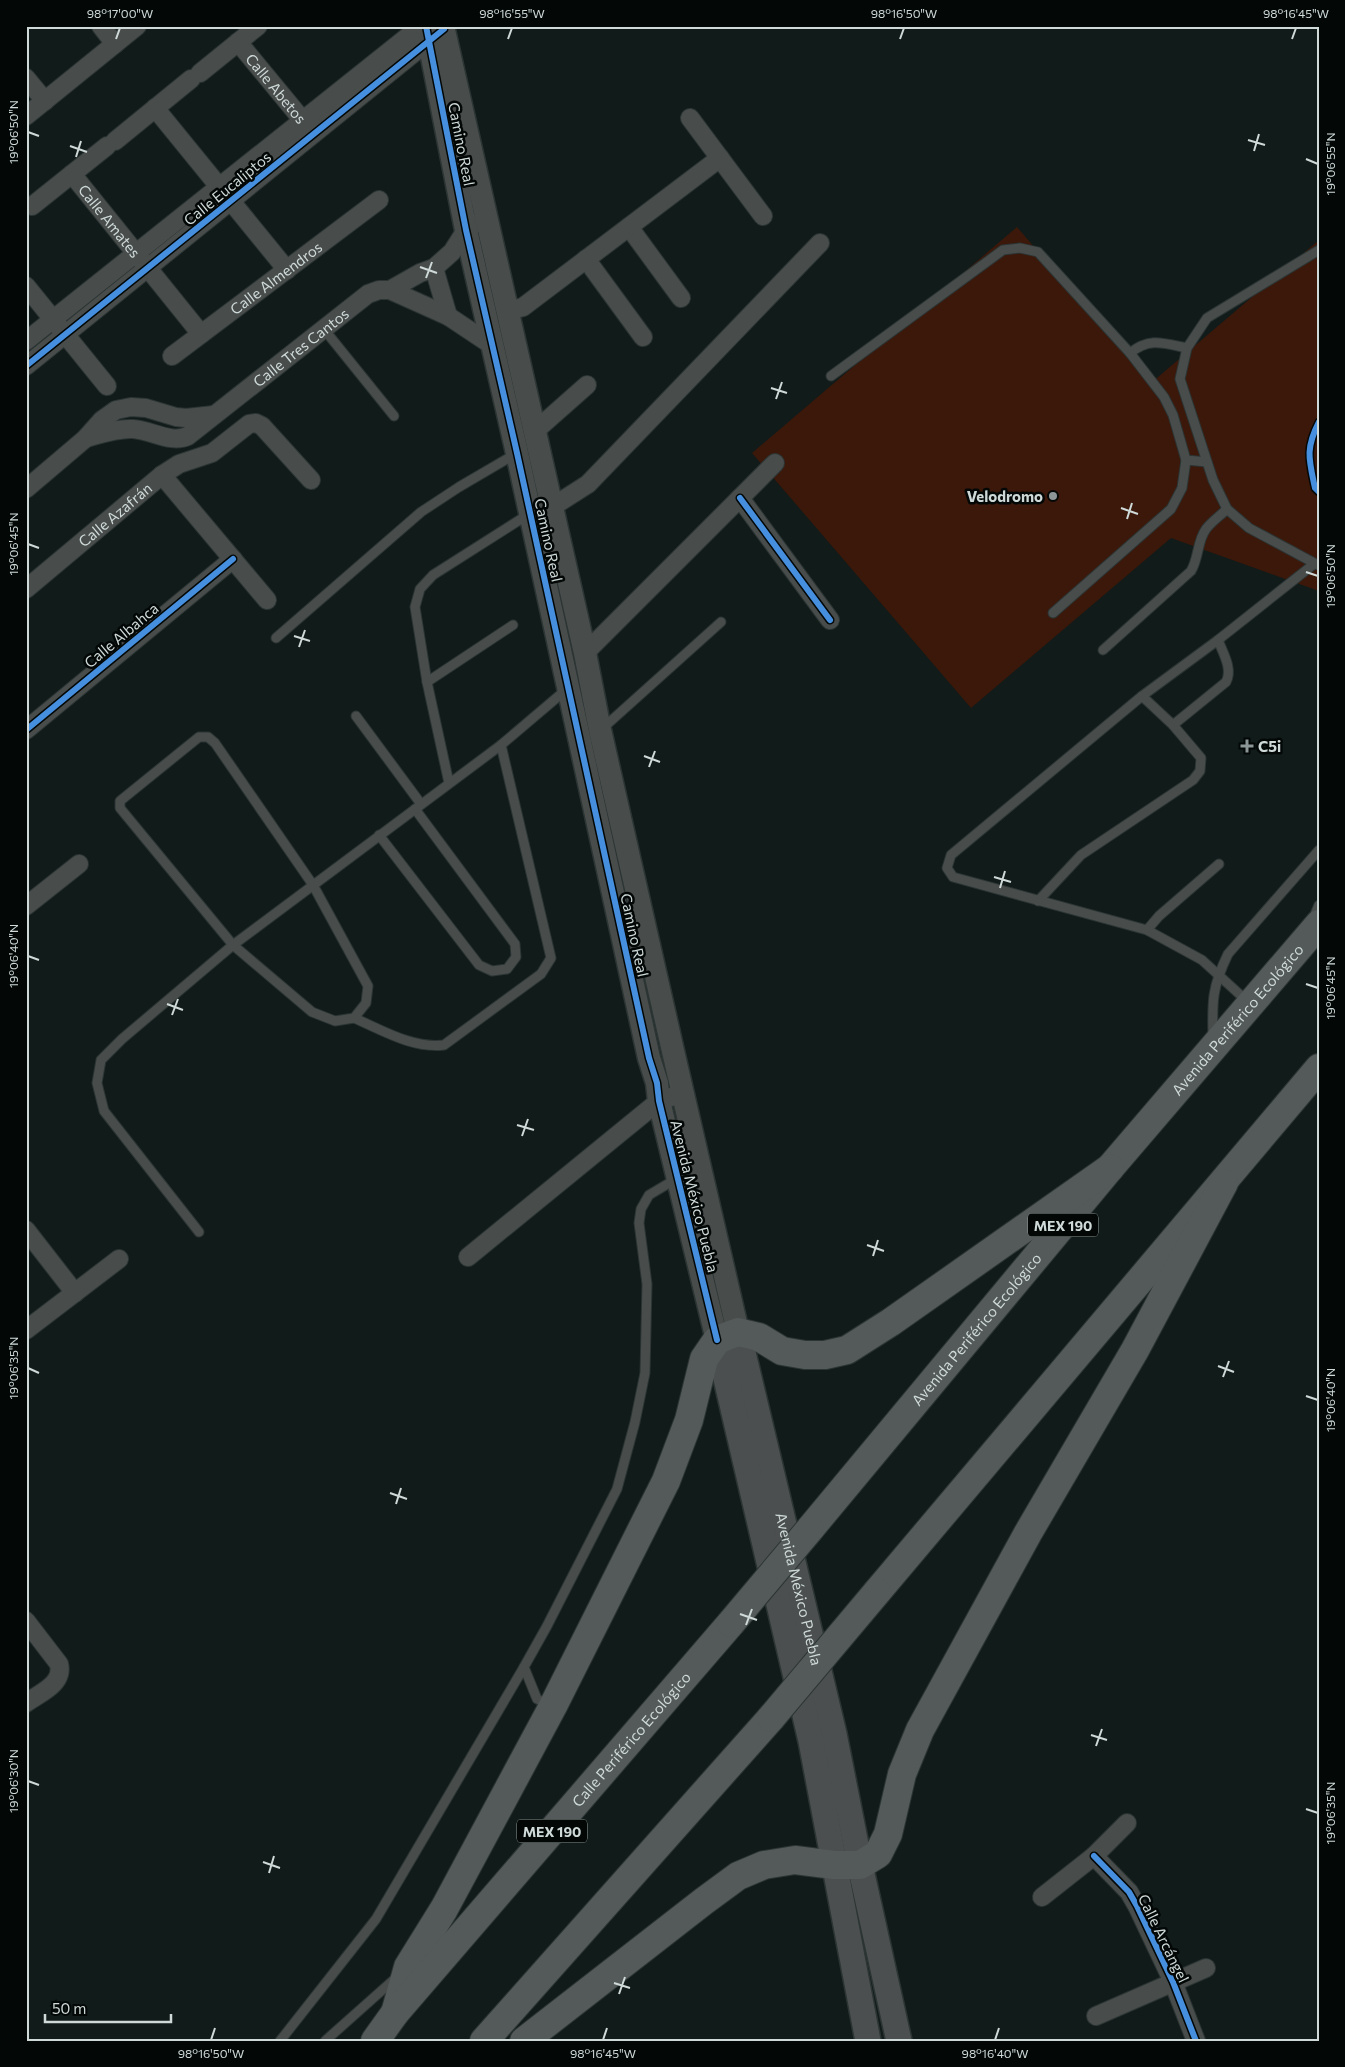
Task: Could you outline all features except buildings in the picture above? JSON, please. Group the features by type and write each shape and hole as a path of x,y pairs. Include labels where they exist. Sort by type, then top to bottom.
{"highway":[{"name":"Avenida Periférico Ecológico","path":"810,1529 1110,1168 1311,934"},
{"path":"484,2041 771,1718 1319,1068"},
{"path":"395,2013 408,1968 444,1909 553,1706 666,1481 689,1420 704,1359 728,1336 758,1337 782,1351 805,1355 825,1355 847,1350 891,1322 1110,1168"},
{"path":"524,2041 738,1876 764,1866 795,1860 847,1865 878,1854 888,1834 902,1774 920,1730 1028,1533 1135,1350 1224,1183"},
{"name":"Calle Periférico Ecológico","path":"375,2041 395,2013 810,1529"}],"main road":[{"name":"Avenida México Puebla","path":"728,1336 811,1741 899,2041"},
{"name":"Avenida México Puebla","path":"847,1865 868,2041"}],"street":[{"path":"101,26 115,44"},
{"path":"26,116 137,26"},
{"path":"32,206 258,26"},
{"name":"Calle Eucaliptos","path":"26,341 303,121 432,30"},
{"name":"Calle Eucaliptos","path":"26,366 314,134 432,30"},
{"name":"Camino Real","path":"432,30 486,216 508,311 529,447 530,514 649,1058"},
{"name":"Camino Real","path":"432,30 466,230 492,346 552,507 672,1051"},
{"name":"Calle Abetos","path":"238,42 314,134"},
{"path":"26,78 45,101"},
{"path":"155,108 287,270"},
{"path":"690,118 763,216"},
{"path":"508,311 523,307 720,158"},
{"name":"Calle Amates","path":"72,174 201,334"},
{"name":"Calle Almendros","path":"172,356 379,200"},
{"name":"Calle Tres Cantos","path":"26,489 86,438 118,430 134,429 182,439 368,294 379,290 390,290 420,273 434,268 452,252 466,230 486,216"},
{"path":"629,227 681,298"},
{"path":"530,514 552,507 588,484 820,243"},
{"path":"586,259 643,337"},
{"path":"434,268 448,316"},
{"path":"26,286 107,386"},
{"path":"390,290 448,316 492,346"},
{"path":"529,447 587,385"},
{"name":"Calle Azafrán","path":"26,589 162,474 179,464 212,453 250,424 256,423 262,426 311,480"},
{"path":"585,653 775,463"},
{"path":"162,474 267,600"},
{"path":"740,498 830,620"},
{"name":"Calle Albahca","path":"26,730 232,559"},
{"path":"26,906 79,864"},
{"name":"Avenida México Puebla","path":"672,1051 683,1093 689,1176"},
{"name":"Avenida México Puebla","path":"649,1058 657,1083 659,1101 689,1176 728,1336"},
{"path":"468,1257 659,1101 683,1093"},
{"path":"26,1230 75,1293"},
{"path":"26,1330 119,1259"},
{"path":"26,1621 59,1664 61,1672 57,1681 26,1703"},
{"path":"1042,1897 1094,1856 1127,1823"},
{"name":"Calle Arcángel","path":"1094,1856 1133,1899 1173,1982 1196,2041"},
{"path":"1096,2016 1206,1968"}],"lane":[{"path":"831,376 1003,250 1020,248 1038,252 1130,353 1164,397 1173,415 1186,460 1182,488 1171,509 1053,613"},
{"path":"1251,1004 1202,960 1147,930 953,877 947,868 951,855 1142,696 1316,565 1248,528 1227,509 1212,480 1180,379 1186,348 1207,318 1319,250"},
{"path":"323,328 394,416"},
{"path":"1130,353 1145,342 1186,348"},
{"path":"276,638 421,512 459,486 529,447"},
{"path":"1186,460 1207,462"},
{"path":"1103,650 1191,572 1196,562 1206,528 1227,509"},
{"path":"449,783 427,682 415,607 420,589 433,575 530,514"},
{"path":"600,730 721,622"},
{"path":"427,682 513,626"},
{"path":"1173,725 1226,682 1229,677 1229,671 1218,640"},
{"path":"199,1232 104,1111 96,1083 101,1060 122,1039 233,945 501,744 569,688"},
{"path":"1038,901 1081,855 1193,780 1200,770 1201,758 1173,725 1142,696"},
{"path":"356,716 514,944 516,957 506,970 492,971 479,965 379,835"},
{"path":"354,1018 366,1004 368,986 313,885 215,743 208,738 199,737 120,801 120,808 233,945 312,1012 335,1021 354,1018 417,1044 429,1047 444,1046 541,974 551,958 501,744"},
{"path":"1214,1048 1212,1002 1218,974 1228,954 1319,850"},
{"path":"1147,930 1160,916 1220,864"},
{"path":"1311,934 1319,905"},
{"path":"280,2041 376,1919 524,1667 556,1609 617,1489 635,1422 645,1373 647,1284 639,1223 641,1209 649,1195 689,1176"},
{"path":"524,1667 537,1699 553,1706"},
{"path":"325,2041 408,1968"}],"shaded area":[{"name":"Velodromo","path":"1017,227 1151,383 1319,240 1319,591 1171,538 971,708 752,453"}],"cycle path":[{"path":"426,26 466,230 517,453 649,1058 657,1083 659,1101 717,1340"},
{"path":"26,366 444,29"},
{"path":"1319,422 1310,447 1311,470 1315,488 1319,492"},
{"path":"740,498 830,620"},
{"path":"26,730 233,559"},
{"path":"1094,1856 1129,1892 1137,1906 1173,1982 1196,2041"}],"place":[{"name":"Velodromo","path":"1053,496"},
{"name":"C5i","path":"1247,746"}]}
